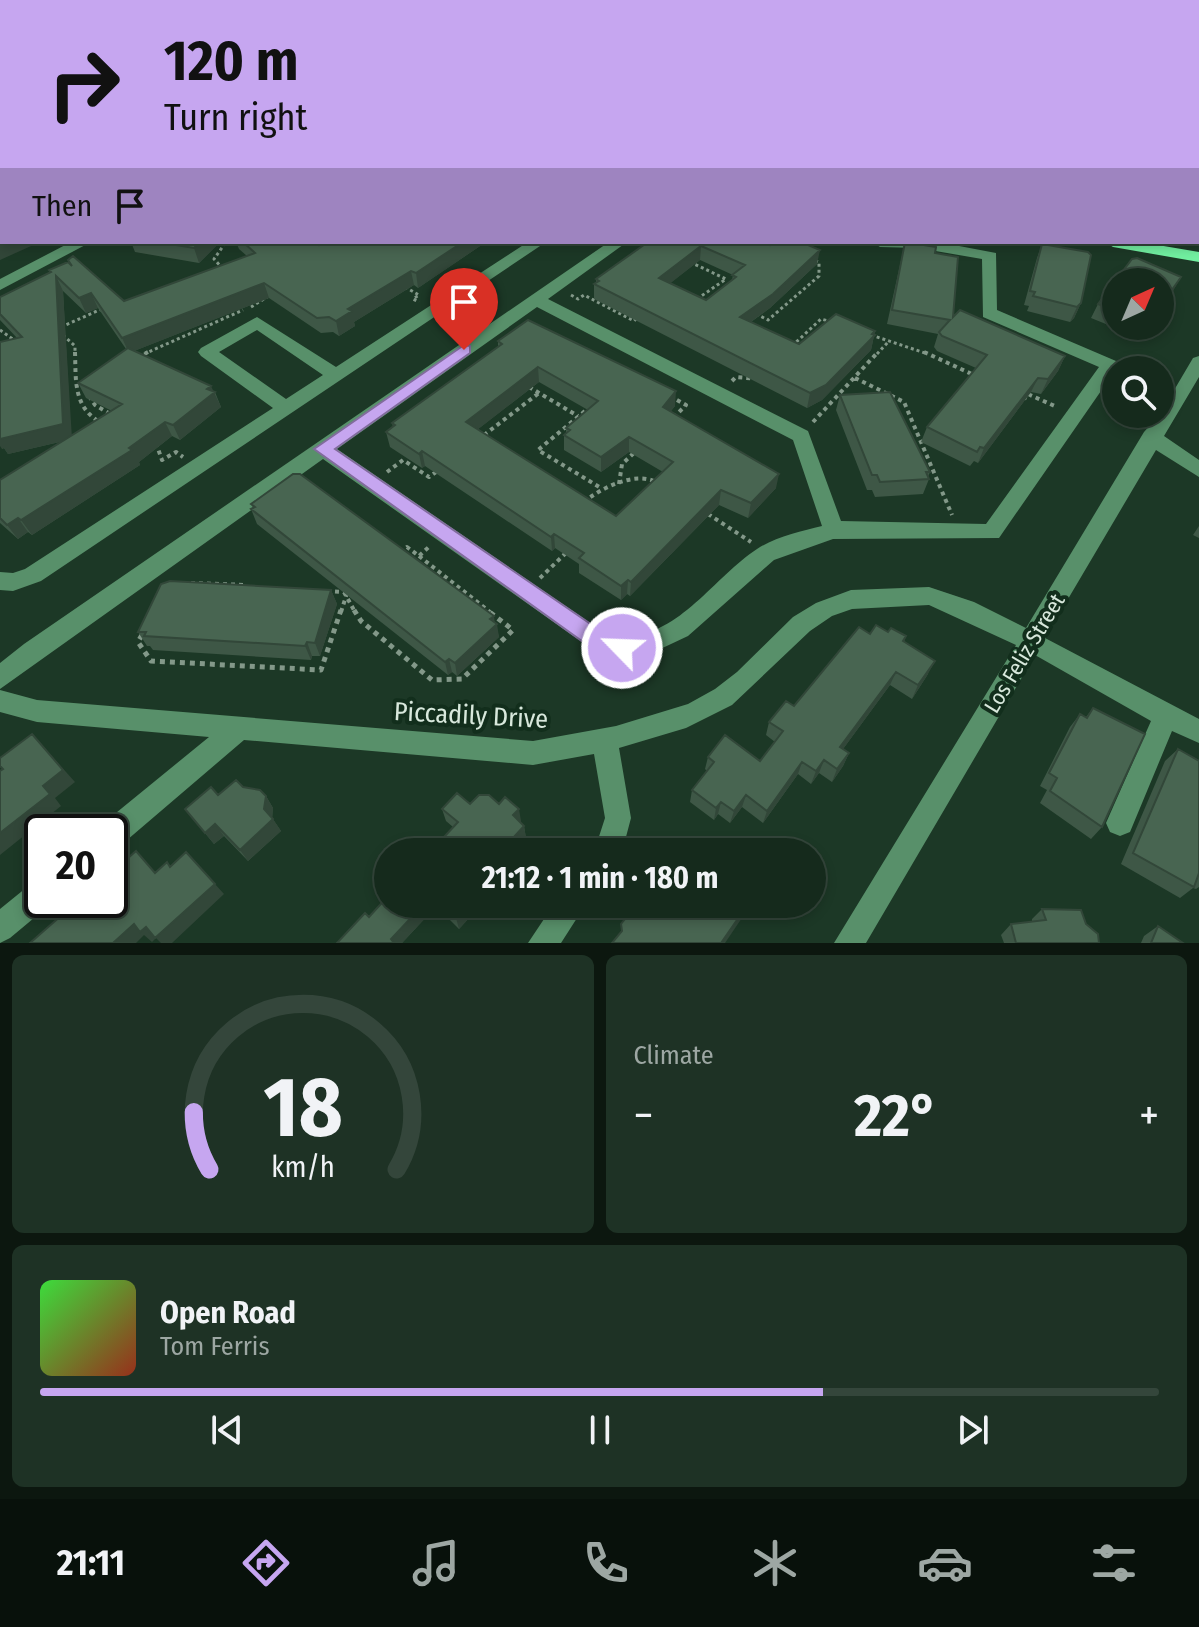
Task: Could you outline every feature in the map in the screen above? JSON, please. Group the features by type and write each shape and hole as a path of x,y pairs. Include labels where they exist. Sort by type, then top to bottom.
{"main road":[{"path":"1124,244 1199,257"}],"street":[{"path":"0,285 79,244"},
{"path":"0,581 13,582 33,575 535,244"},
{"path":"0,678 25,656 616,244"},
{"path":"323,449 594,638 622,648 646,645 680,629 766,554 834,531 992,532 1110,365 989,313 990,256 924,244"},
{"path":"536,300 801,436 834,531"},
{"path":"286,408 207,352 257,322 336,375"},
{"name":"Los Feliz Street","path":"849,943 1103,525 1151,437 1199,362"},
{"path":"1151,437 1199,451"},
{"path":"1151,437 1199,470"},
{"name":"Piccadily Drive","path":"0,701 37,711 533,753 605,741 698,711 729,693 810,614 838,600 927,595 1031,640 1165,717 1199,731"},
{"path":"1120,823 1165,717"},
{"path":"128,821 238,729"},
{"path":"605,741 618,818 612,838"},
{"path":"0,928 24,908"},
{"path":"543,943 562,918"}],"path":[{"path":"223,267 214,259 225,244"},
{"path":"743,309 768,320 819,276 819,262 806,257"},
{"path":"685,260 726,279"},
{"path":"223,267 233,264"},
{"path":"219,277 223,267"},
{"path":"689,306 736,271"},
{"path":"397,283 419,295 413,299 434,311"},
{"path":"555,287 578,299 584,295 634,321 645,312"},
{"path":"134,359 169,340 187,337 260,303 271,289"},
{"path":"706,291 719,297"},
{"path":"58,331 110,305"},
{"path":"788,350 821,319 835,323"},
{"path":"53,327 75,346 79,406 85,415 98,422"},
{"path":"0,330 14,340 9,343"},
{"path":"862,332 987,381"},
{"path":"801,436 890,341"},
{"path":"719,394 736,377 755,381 766,371"},
{"path":"855,378 904,402 959,532"},
{"path":"526,386 578,416"},
{"path":"90,390 88,397 95,405 117,417"},
{"path":"478,440 539,393"},
{"path":"1014,393 1028,399 1030,395 1074,415"},
{"path":"665,425 686,405 667,395"},
{"path":"599,399 538,450 601,488"},
{"path":"146,434 157,444 162,460 176,452 196,468"},
{"path":"619,484 622,464 643,444"},
{"path":"372,483 403,460 429,477 442,468"},
{"path":"593,510 582,503 601,488 648,478 661,485"},
{"path":"700,509 766,554"},
{"path":"419,556 444,533"},
{"path":"344,592 361,621 432,680 462,679 513,630 407,547 395,556"},
{"path":"527,591 571,549"},
{"path":"315,590 344,592 357,583"},
{"path":"187,584 257,586"},
{"path":"144,630 138,642 151,661 321,670 344,592"}],"building":[{"path":"169,244 198,244 194,248"},
{"path":"245,244 460,244 416,273 411,271 348,309 352,311 336,321 329,317 317,318 264,283 122,338 91,293 79,298 56,276 63,424 0,439 0,342 22,337 0,314 0,297 51,272 49,270 68,262 72,266 68,260 73,256 124,301 255,253"},
{"path":"645,244 806,244 820,250 773,294 740,317 799,344 836,314 875,331 872,334 875,335 826,385 810,393 594,284 599,281 596,279","holes":["701,246 745,265 732,275 736,277 706,300 659,278"]},
{"path":"905,244 936,247 935,253 958,257 953,317 960,310 1065,356 1048,379 1038,378 984,448 980,447 977,452 927,427 987,355 942,336 939,332 950,320 892,310"},
{"path":"1042,244 1091,255 1081,303 1077,307 1033,296 1035,292 1030,291"},
{"path":"1137,258 1160,268 1125,268 1132,259"},
{"path":"1174,274 1181,277 1174,287"},
{"path":"528,320 676,391 663,407 779,474 751,503 721,490 631,582 628,580 621,586 579,558 584,553 554,534 551,537 422,451 419,454 386,432 395,425 392,423 502,344 498,341","holes":["538,367 598,401 566,428 570,430 564,435 601,457 629,437 673,462 616,516 466,422"]},
{"path":"128,348 211,386 207,389 215,392 173,425 165,422 129,448 132,450 21,520 18,518 7,525 0,518 0,480 122,404 78,383"},
{"path":"890,392 930,472 926,472 929,479 880,482 877,475 872,475 840,395"},
{"path":"293,474 300,474 494,616 490,619 497,624 455,663 449,659 445,662 251,509 255,507 251,504"},
{"path":"170,581 331,590 315,643 307,642 305,646 144,636 146,632 138,632 161,584"},
{"path":"876,625 888,632 891,628 906,636 903,641 935,661 918,685 896,672 840,747 849,753 837,769 824,760 816,771 802,762 767,811 746,795 734,811 721,802 716,808 692,790 714,762 708,757 725,735 760,761 783,731 769,722 786,701 794,706 859,627 870,634"},
{"path":"1093,708 1145,734 1102,827 1050,791 1057,778 1049,773 1080,714 1087,718"},
{"path":"32,734 63,770 43,786 50,794 0,833 0,771 3,769 0,758"},
{"path":"1178,749 1199,761 1199,873 1194,887 1133,853"},
{"path":"236,780 243,787 260,790 266,796 264,809 273,819 240,850 215,824 205,833 185,809 211,787 218,795"},
{"path":"457,793 470,804 479,795 489,795 499,804 505,797 519,809 513,815 524,826 515,838 443,838 458,822 442,809"},
{"path":"136,851 155,873 167,862 170,867 186,852 215,884 155,938 146,927 140,932 134,924 113,943 30,943 58,918 128,918 128,858"},
{"path":"1042,909 1081,910 1086,924 1098,934 1099,943 1016,943 1011,924 1046,920"},
{"path":"374,911 374,918 411,918 391,939 394,943 337,943 365,913 369,917"},
{"path":"626,918 738,918 721,943 612,943 622,931 621,924"},
{"path":"1158,926 1183,943 1151,943"}],"route":[{"path":"464,350 323,449 594,638 622,648"}]}
